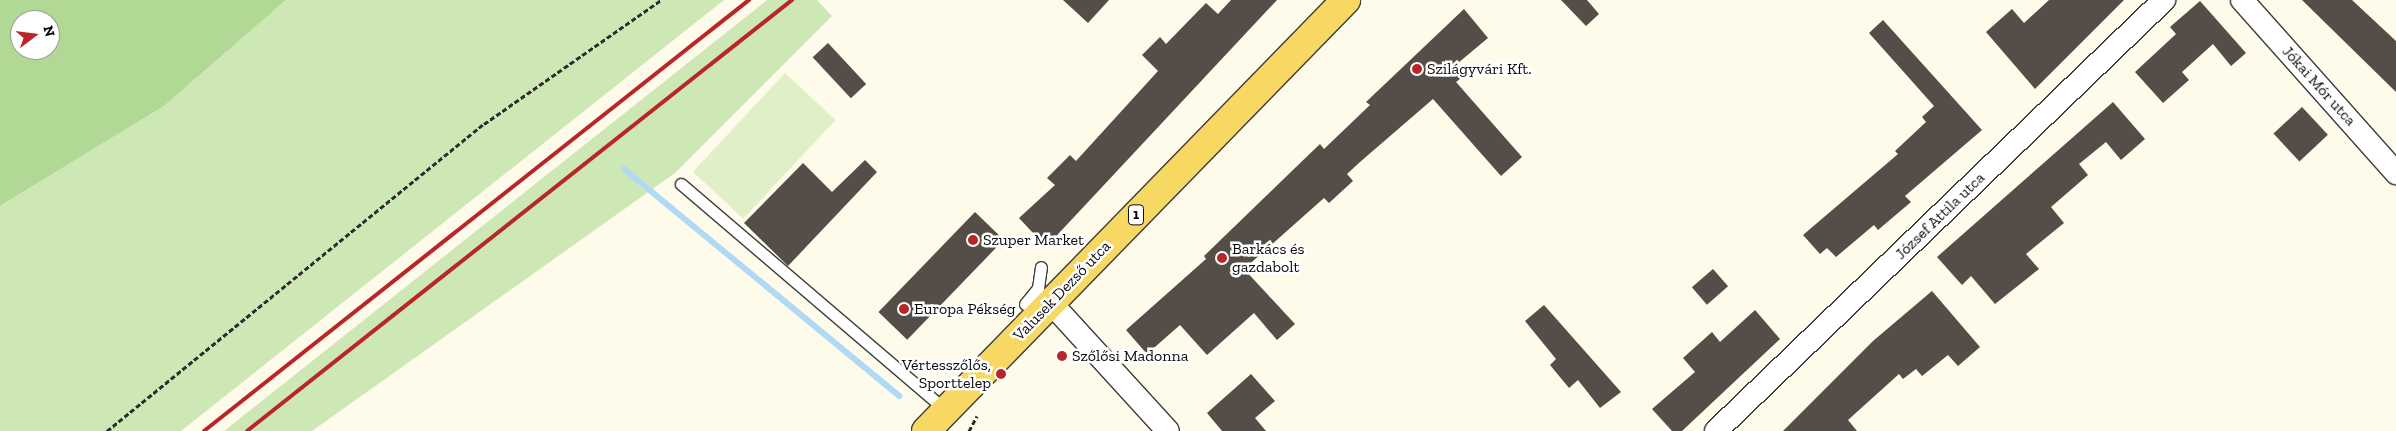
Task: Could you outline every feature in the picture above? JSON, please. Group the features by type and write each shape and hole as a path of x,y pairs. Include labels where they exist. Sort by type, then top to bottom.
{"main road":[{"name":"Valusek Dezső utca","path":"926,431 947,410 1038,303 1346,0"}],"street":[{"name":"József Attila utca","path":"1716,431 2164,0"},
{"name":"Jókai Mór utca","path":"2242,0 2396,173"},
{"path":"1038,303 1168,431"}],"lane":[{"path":"681,184 947,410"},
{"path":"1038,303 1041,267"}],"path":[{"path":"107,431 484,124 661,0"}],"green space":[{"path":"0,0 286,0 164,106 0,206"},
{"path":"286,0 724,0 181,431 0,431 0,206 164,106"},
{"path":"767,0 817,0 832,16 675,173 312,431 224,431"},
{"path":"785,73 835,120 743,219 693,172"}],"building":[{"path":"1063,0 1109,0 1088,23"},
{"path":"1231,0 1277,0 1046,247 1019,218 1055,185 1047,178 1070,155 1076,161 1158,71 1142,55 1160,37 1166,44 1206,3 1218,14"},
{"path":"1561,0 1587,0 1599,14 1586,26"},
{"path":"2049,0 2124,0 2035,89 1986,32 2012,9 2024,23"},
{"path":"2302,0 2352,0 2396,41 2396,92"},
{"path":"2200,1 2246,53 2231,66 2213,44 2182,72 2189,80 2163,103 2135,72 2176,34 2170,27"},
{"path":"1464,9 1488,38 1452,68 1460,79 1456,82 1522,157 1501,176 1433,99 1347,174 1353,181 1329,203 1324,198 1244,269 1295,324 1277,340 1254,313 1207,355 1180,325 1147,354 1126,330 1206,259 1204,256 1320,144 1324,149 1370,105 1366,102"},
{"path":"1883,20 1982,130 1905,196 1911,202 1878,230 1874,225 1836,257 1827,248 1820,254 1803,235 1898,154 1895,151 1926,122 1922,117 1934,106 1869,33"},
{"path":"828,43 866,84 851,98 813,57"},
{"path":"2113,102 2145,139 2121,160 2106,142 2079,164 2088,175 2051,207 2064,223 2026,254 2039,269 1995,304 1971,276 1962,285 1937,257"},
{"path":"2302,107 2328,135 2299,161 2273,134"},
{"path":"865,160 877,172 788,266 744,223 803,163 832,192"},
{"path":"975,212 1004,240 907,340 878,312"},
{"path":"1713,269 1728,286 1707,305 1692,287"},
{"path":"1932,291 1980,347 1958,366 1948,355 1922,376 1916,369 1903,379 1899,374 1848,420 1857,431 1783,431 1873,341"},
{"path":"1544,305 1621,392 1600,408 1578,380 1569,388 1550,365 1556,359 1525,321"},
{"path":"1755,310 1780,339 1682,431 1672,431 1652,409 1695,372 1683,358 1712,332 1720,342"},
{"path":"1251,374 1275,401 1255,418 1266,431 1222,431 1207,413"}],"waterway":[{"path":"624,169 899,396"}],"railway":[{"path":"204,431 749,0"},
{"path":"247,431 792,0"}],"place":[{"name":"Szilágyvári Kft.","path":"1417,69"},
{"name":"Szuper Market","path":"973,240"},
{"name":"Barkács és gazdabolt","path":"1222,258"},
{"name":"Europa Pékség","path":"904,309"},
{"name":"Szőlősi Madonna","path":"1062,356"},
{"name":"Vértesszőlős, Sporttelep","path":"1001,374"}]}
